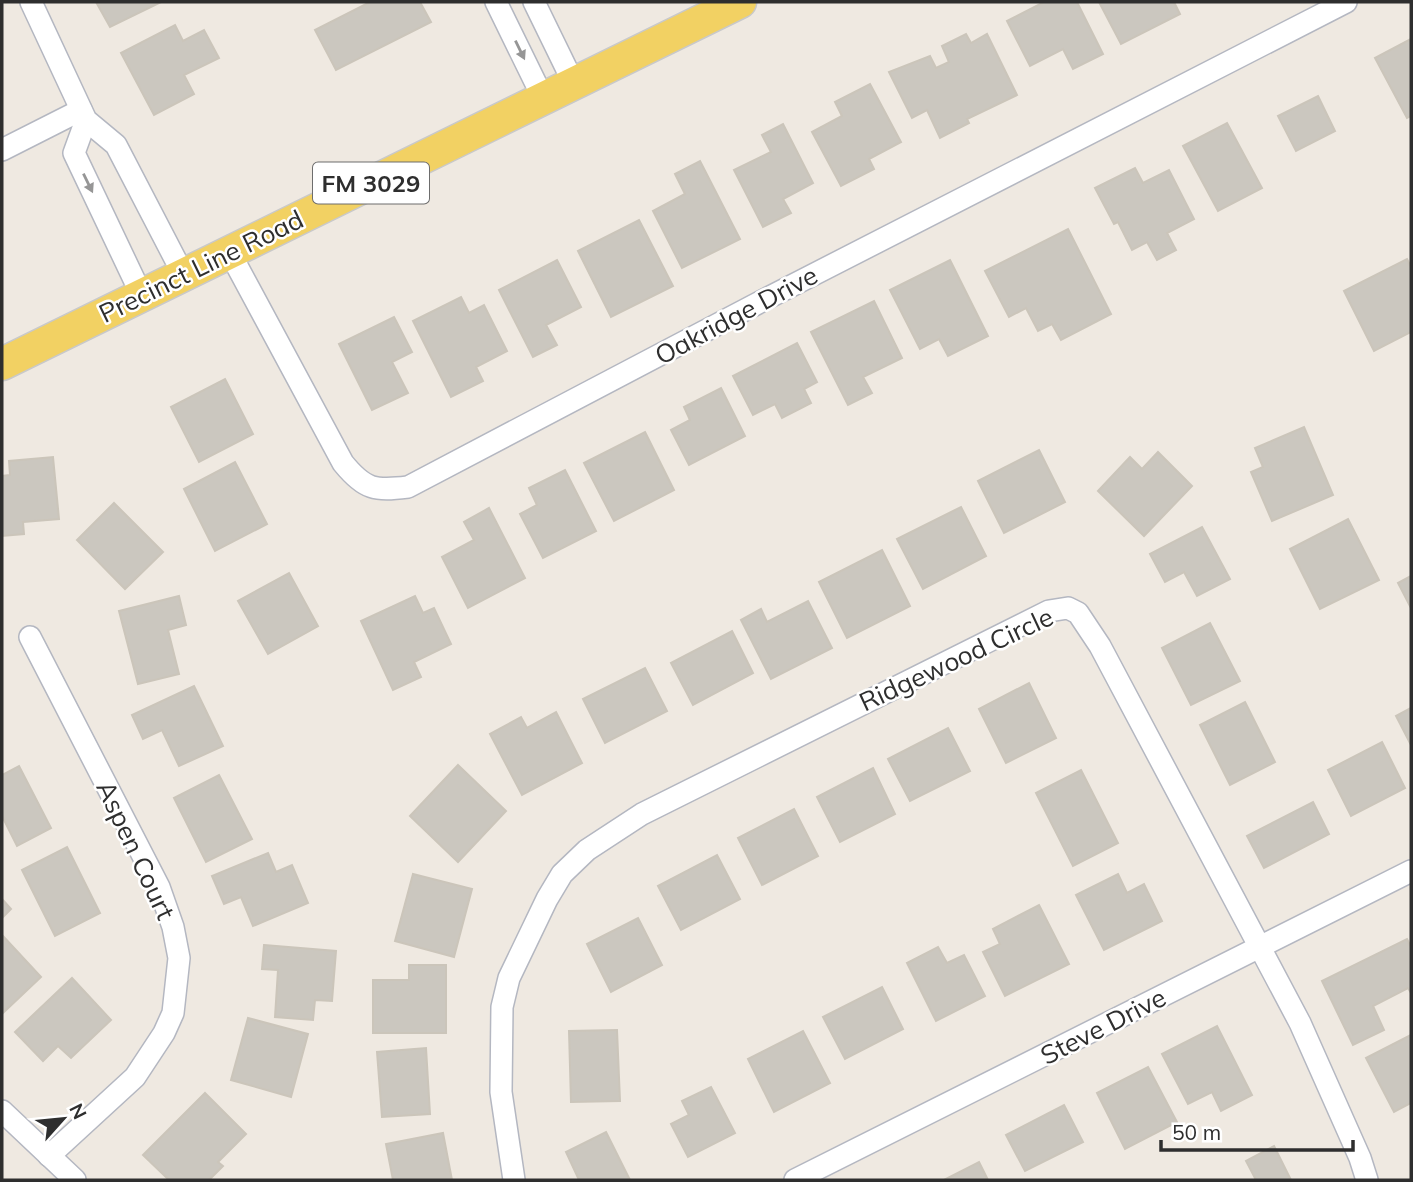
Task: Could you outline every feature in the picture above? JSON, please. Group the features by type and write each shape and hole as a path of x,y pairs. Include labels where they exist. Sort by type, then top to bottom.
{"main road":[{"name":"Precinct Line Road","path":"2,364 740,2"}],"street":[{"path":"31,2 84,115 116,145 183,274"},
{"path":"496,2 543,98"},
{"path":"534,2 574,84"},
{"name":"Oakridge Drive","path":"230,253 343,463 357,480 364,484 383,490 408,487 760,302 1346,2"},
{"path":"2,150 84,115"},
{"path":"84,115 74,153 141,294"},
{"name":"Ridgewood Circle","path":"514,1180 501,1092 502,1007 509,978 562,874 587,850 642,814 1049,611 1068,608 1078,613 1100,646 1262,947 1300,1023 1360,1158 1367,1180"},
{"name":"Aspen Court","path":"30,637 159,887 173,927 179,958 173,1013 164,1033 135,1077 49,1156"},
{"name":"Steve Drive","path":"794,1180 1411,871"},
{"path":"2,1111 75,1180"}],"building":[{"path":"96,2 161,2 110,27"},
{"path":"370,2 420,2 431,22 336,70 315,30"},
{"path":"1044,2 1077,2 1103,54 1073,69 1063,49 1030,66 1007,21"},
{"path":"1099,2 1174,2 1180,14 1121,44"},
{"path":"175,25 183,41 204,30 219,58 184,75 194,94 154,115 121,53"},
{"path":"966,34 971,43 987,34 1017,95 967,119 969,123 940,138 927,110 912,118 889,72 930,56 936,68 949,62 942,46"},
{"path":"1411,39 1411,116 1407,118 1375,58"},
{"path":"870,84 901,142 869,159 874,169 841,186 812,132 842,116 835,102"},
{"path":"1318,96 1335,131 1296,151 1278,116"},
{"path":"1227,123 1262,188 1218,211 1183,146"},
{"path":"783,124 813,183 783,199 791,213 763,227 734,170 771,152 762,135"},
{"path":"700,161 740,239 682,268 653,211 685,194 675,174"},
{"path":"1135,168 1143,183 1169,170 1194,219 1167,233 1176,250 1157,260 1147,242 1132,250 1118,222 1114,224 1095,188"},
{"path":"639,220 673,286 611,317 578,251"},
{"path":"1068,229 1111,314 1061,340 1052,324 1038,331 1026,308 1009,317 985,271"},
{"path":"1407,259 1411,267 1411,332 1374,351 1344,291"},
{"path":"557,260 581,307 546,325 557,345 533,357 499,290"},
{"path":"950,260 988,336 948,356 939,339 920,349 890,290"},
{"path":"461,297 469,313 484,305 507,351 476,367 483,381 451,397 413,321"},
{"path":"874,301 902,358 863,377 872,393 848,405 811,332"},
{"path":"394,317 412,352 392,362 408,393 372,410 339,344"},
{"path":"797,343 817,382 804,389 811,403 782,418 775,404 753,415 733,376"},
{"path":"225,379 253,434 199,462 171,407"},
{"path":"721,388 745,436 689,465 671,430 690,420 684,407"},
{"path":"1304,427 1333,495 1272,521 1251,472 1263,467 1255,448"},
{"path":"645,432 674,490 614,521 584,463"},
{"path":"1039,450 1065,502 1004,533 978,481"},
{"path":"1158,452 1192,486 1144,536 1098,491 1130,457 1142,469"},
{"path":"53,457 59,519 23,522 24,534 2,536 2,476 10,475 9,461"},
{"path":"235,462 267,524 215,551 184,489"},
{"path":"565,470 596,531 543,558 520,514 537,505 529,488"},
{"path":"114,503 163,552 125,589 77,540"},
{"path":"961,507 986,556 923,589 897,539"},
{"path":"489,508 525,578 468,608 442,557 474,540 464,522"},
{"path":"1348,519 1379,580 1320,609 1290,549"},
{"path":"1202,527 1230,579 1197,596 1184,572 1165,582 1150,554"},
{"path":"882,550 910,606 847,638 819,582"},
{"path":"289,573 318,626 268,654 238,601"},
{"path":"1411,576 1411,608 1398,583"},
{"path":"179,596 186,625 168,630 179,674 138,684 119,611"},
{"path":"415,596 423,613 434,608 451,644 414,662 421,677 393,690 361,621"},
{"path":"808,601 832,648 771,679 741,620 761,609 767,622"},
{"path":"1210,623 1240,681 1191,705 1162,648"},
{"path":"732,631 753,673 693,705 671,663"},
{"path":"645,668 667,711 605,743 583,699"},
{"path":"1029,683 1056,738 1006,763 979,709"},
{"path":"194,686 223,746 179,766 162,730 143,739 132,715"},
{"path":"1245,702 1275,762 1230,785 1200,725"},
{"path":"1411,708 1411,745 1396,716"},
{"path":"556,712 582,763 522,795 490,734 521,717 527,728"},
{"path":"948,728 970,771 910,801 888,759"},
{"path":"1382,742 1405,788 1351,816 1328,770"},
{"path":"458,765 506,811 458,862 410,816"},
{"path":"19,766 51,828 17,846 2,816 2,775"},
{"path":"873,768 895,814 840,842 817,797"},
{"path":"1081,770 1118,843 1073,866 1036,793"},
{"path":"219,775 252,839 206,862 174,798"},
{"path":"1313,802 1329,834 1264,868 1247,836"},
{"path":"794,809 818,856 762,885 738,838"},
{"path":"67,847 100,913 55,936 22,870"},
{"path":"268,853 276,872 292,865 308,903 253,926 241,897 224,904 212,876"},
{"path":"717,855 740,899 681,930 658,886"},
{"path":"413,874 472,889 454,957 395,941"},
{"path":"1118,874 1127,893 1144,884 1162,921 1104,950 1076,895"},
{"path":"2,899 11,909 2,918"},
{"path":"1039,905 1069,964 1005,996 983,952 1000,944 993,929"},
{"path":"638,918 662,965 611,992 587,944"},
{"path":"2,935 41,977 2,1014"},
{"path":"1407,939 1411,947 1411,993 1408,988 1373,1006 1384,1030 1353,1045 1322,981"},
{"path":"264,945 336,951 332,1001 315,1000 313,1020 275,1017 278,970 262,969"},
{"path":"938,947 947,963 964,955 985,996 936,1021 907,963"},
{"path":"409,965 446,965 446,1033 373,1033 373,980 409,980"},
{"path":"72,978 111,1020 71,1058 58,1046 43,1061 15,1032"},
{"path":"882,987 903,1029 845,1059 823,1017"},
{"path":"248,1018 308,1034 291,1097 231,1080"},
{"path":"1217,1026 1252,1095 1221,1111 1212,1092 1188,1104 1162,1054"},
{"path":"617,1030 620,1101 571,1102 569,1031"},
{"path":"803,1031 830,1083 774,1112 748,1059"},
{"path":"1411,1035 1411,1103 1394,1112 1366,1058"},
{"path":"426,1048 430,1114 382,1117 377,1052"},
{"path":"1148,1067 1177,1122 1125,1149 1097,1093"},
{"path":"711,1087 735,1133 688,1157 671,1124 689,1115 682,1101"},
{"path":"205,1093 246,1134 218,1162 223,1166 209,1180 169,1180 143,1155"},
{"path":"1064,1105 1083,1142 1025,1171 1006,1135"},
{"path":"606,1132 630,1180 579,1180 566,1152"},
{"path":"443,1133 452,1180 393,1180 386,1144"},
{"path":"1274,1146 1291,1180 1256,1180 1246,1161"},
{"path":"979,1162 988,1180 944,1180"}]}
